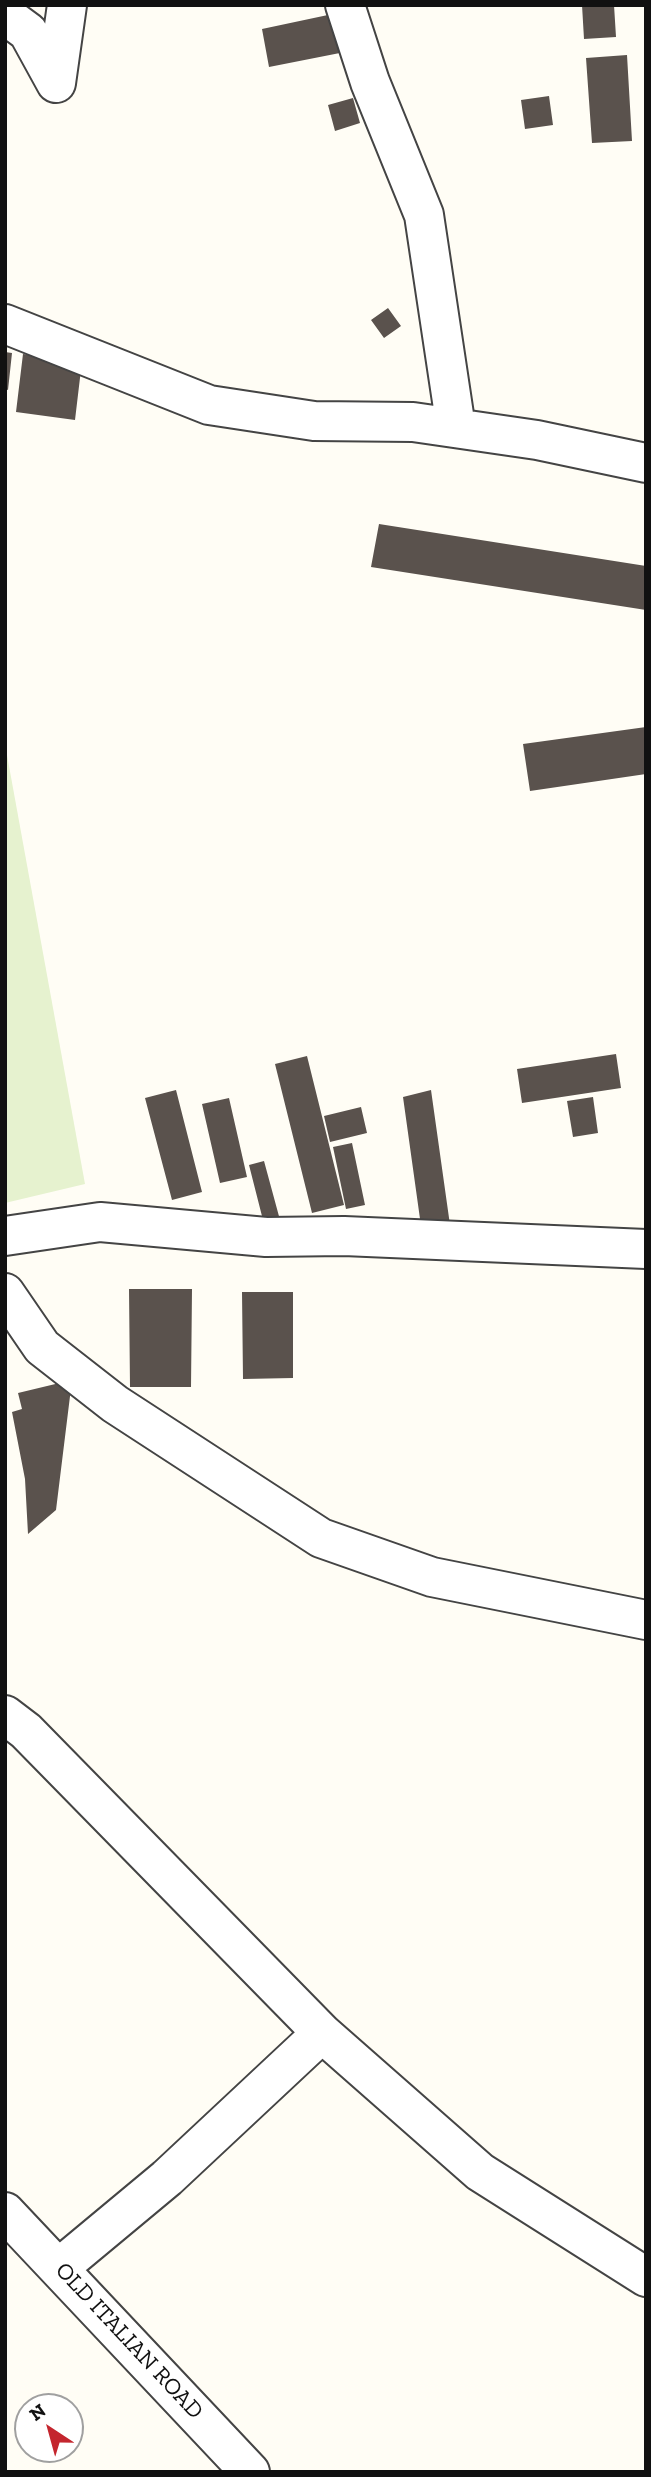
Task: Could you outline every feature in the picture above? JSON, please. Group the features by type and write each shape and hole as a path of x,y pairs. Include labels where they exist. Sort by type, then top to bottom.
{"street":[{"path":"5,15 28,32 56,83 67,5"},
{"path":"345,5 370,82 424,215 456,428"},
{"path":"5,324 209,405 314,421 413,422 537,440 646,464"},
{"path":"5,1236 100,1222 266,1237 344,1236 646,1249"},
{"path":"5,1293 42,1347 115,1404 321,1538 432,1577 646,1620"},
{"path":"5,1715 26,1731 322,2033 480,2172 646,2277"},
{"path":"60,2267 167,2178 322,2033"},
{"name":"OLD ITALIAN ROAD","path":"5,2212 60,2267 250,2472"}],"green space":[{"path":"5,744 85,1184 5,1203"}],"building":[{"path":"582,5 614,5 616,37 584,39"},
{"path":"342,12 350,51 269,67 262,29"},
{"path":"627,55 632,141 592,143 586,58"},
{"path":"549,96 553,125 525,129 521,100"},
{"path":"353,98 360,123 335,131 328,105"},
{"path":"388,308 401,326 384,338 371,320"},
{"path":"5,352 12,353 8,390 5,389"},
{"path":"23,354 82,361 75,420 16,412"},
{"path":"379,524 646,566 646,610 371,567"},
{"path":"646,727 646,774 530,791 523,744"},
{"path":"616,1054 621,1088 522,1103 517,1069"},
{"path":"307,1056 344,1205 312,1213 275,1064"},
{"path":"176,1090 202,1192 172,1200 145,1098"},
{"path":"431,1090 450,1225 421,1226 403,1097"},
{"path":"593,1097 598,1133 573,1137 567,1101"},
{"path":"229,1098 247,1177 220,1183 202,1104"},
{"path":"361,1107 367,1133 330,1142 324,1116"},
{"path":"352,1143 365,1205 346,1209 333,1147"},
{"path":"264,1161 280,1220 264,1224 249,1165"},
{"path":"129,1289 192,1289 191,1387 130,1387"},
{"path":"242,1292 293,1292 293,1378 243,1379"},
{"path":"72,1380 56,1510 28,1534 25,1479 12,1412 22,1409 18,1393"}]}
